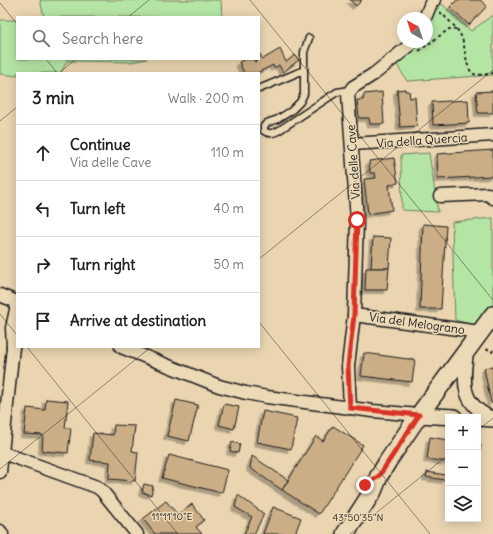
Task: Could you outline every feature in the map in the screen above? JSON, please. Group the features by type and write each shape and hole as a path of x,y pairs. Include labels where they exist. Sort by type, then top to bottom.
{"main road":[{"path":"345,534 373,491 379,476 419,415 493,315"},
{"path":"332,534 365,485 379,476"}],"street":[{"path":"428,12 432,2"},
{"path":"350,90 374,74 405,48"},
{"name":"Via delle Cave","path":"350,90 348,100 357,220 354,315 348,366 350,408"},
{"name":"Via della Quercia","path":"352,144 493,135"},
{"path":"440,196 488,194 493,198"},
{"path":"0,295 16,303"},
{"path":"0,472 13,346 12,328 16,308"},
{"name":"Via del Melograno","path":"354,315 480,332"},
{"path":"13,346 16,338"},
{"path":"124,348 219,386 267,397 350,408 445,416"},
{"path":"467,349 464,382 465,391 468,399 474,406 493,419"},
{"path":"481,418 493,419"},
{"path":"3,453 97,487 102,491 137,534"}],"lane":[{"path":"309,38 304,52 304,94 300,102 284,116 267,123 264,126 264,131 266,133 278,131 337,92 350,90"},
{"path":"260,89 304,70"}],"path":[{"path":"432,2 460,34 464,43 468,70 477,75 493,73"},
{"path":"401,52 406,56 413,56 429,45 441,34 449,29 456,29"}],"green space":[{"path":"40,0 221,0 222,16 44,16"},
{"path":"442,4 471,31 493,15 493,75 407,81 397,65 414,48 433,48 433,13"},
{"path":"0,20 16,20 16,60 142,60 131,62 67,61 62,72 16,72 16,76 0,74"},
{"path":"429,153 438,212 402,210 401,155"},
{"path":"493,218 493,305 477,326 455,320 452,222"}],"building":[{"path":"350,0 362,0 356,6"},
{"path":"457,0 480,0 487,6 469,25 450,7"},
{"path":"280,49 286,62 295,55 299,60 283,72 279,65 274,68 273,65 259,72 244,72 239,62 244,60 254,60 255,62 256,60 260,60 260,54 263,59"},
{"path":"405,89 405,91 409,91 410,98 415,97 417,126 400,127 397,90"},
{"path":"493,91 493,113 478,113 476,92"},
{"path":"382,92 384,124 370,124 369,118 359,118 357,100 363,100 364,94"},
{"path":"468,100 469,123 433,125 432,102"},
{"path":"493,150 493,176 438,179 437,154"},
{"path":"394,158 398,183 389,185 392,210 368,214 364,179 376,178 375,173 370,173 369,161"},
{"path":"423,224 446,226 441,309 420,309"},
{"path":"373,237 391,238 389,268 371,268"},
{"path":"366,268 389,268 387,290 365,290"},
{"path":"364,353 415,360 412,382 361,376"},
{"path":"493,366 493,403 491,403 484,368"},
{"path":"46,399 68,401 65,428 71,428 68,453 42,451 43,435 24,434 27,408 45,410"},
{"path":"176,400 198,405 189,441 167,436"},
{"path":"224,404 239,407 234,429 219,425"},
{"path":"263,411 297,418 291,449 257,442"},
{"path":"114,425 135,426 132,451 138,452 135,481 109,479 110,462 90,460 93,433 113,435"},
{"path":"333,426 363,445 319,514 282,490 316,436 323,441"},
{"path":"430,437 445,440 445,462 427,459"},
{"path":"232,442 240,444 238,453 230,451"},
{"path":"169,455 228,470 222,493 162,478"},
{"path":"252,456 288,480 282,490 250,468"},
{"path":"427,472 445,475 445,480 426,477"},
{"path":"144,484 153,486 151,495 142,492"},
{"path":"238,495 264,514 254,534 244,534 252,517 235,507"},
{"path":"166,501 178,515 192,504 204,520 196,527 202,534 155,534 143,519"},
{"path":"273,507 301,518 295,534 263,534"}],"route":[{"path":"357,220 354,315 348,366 348,393 350,408 419,415 379,476 365,485"}]}
